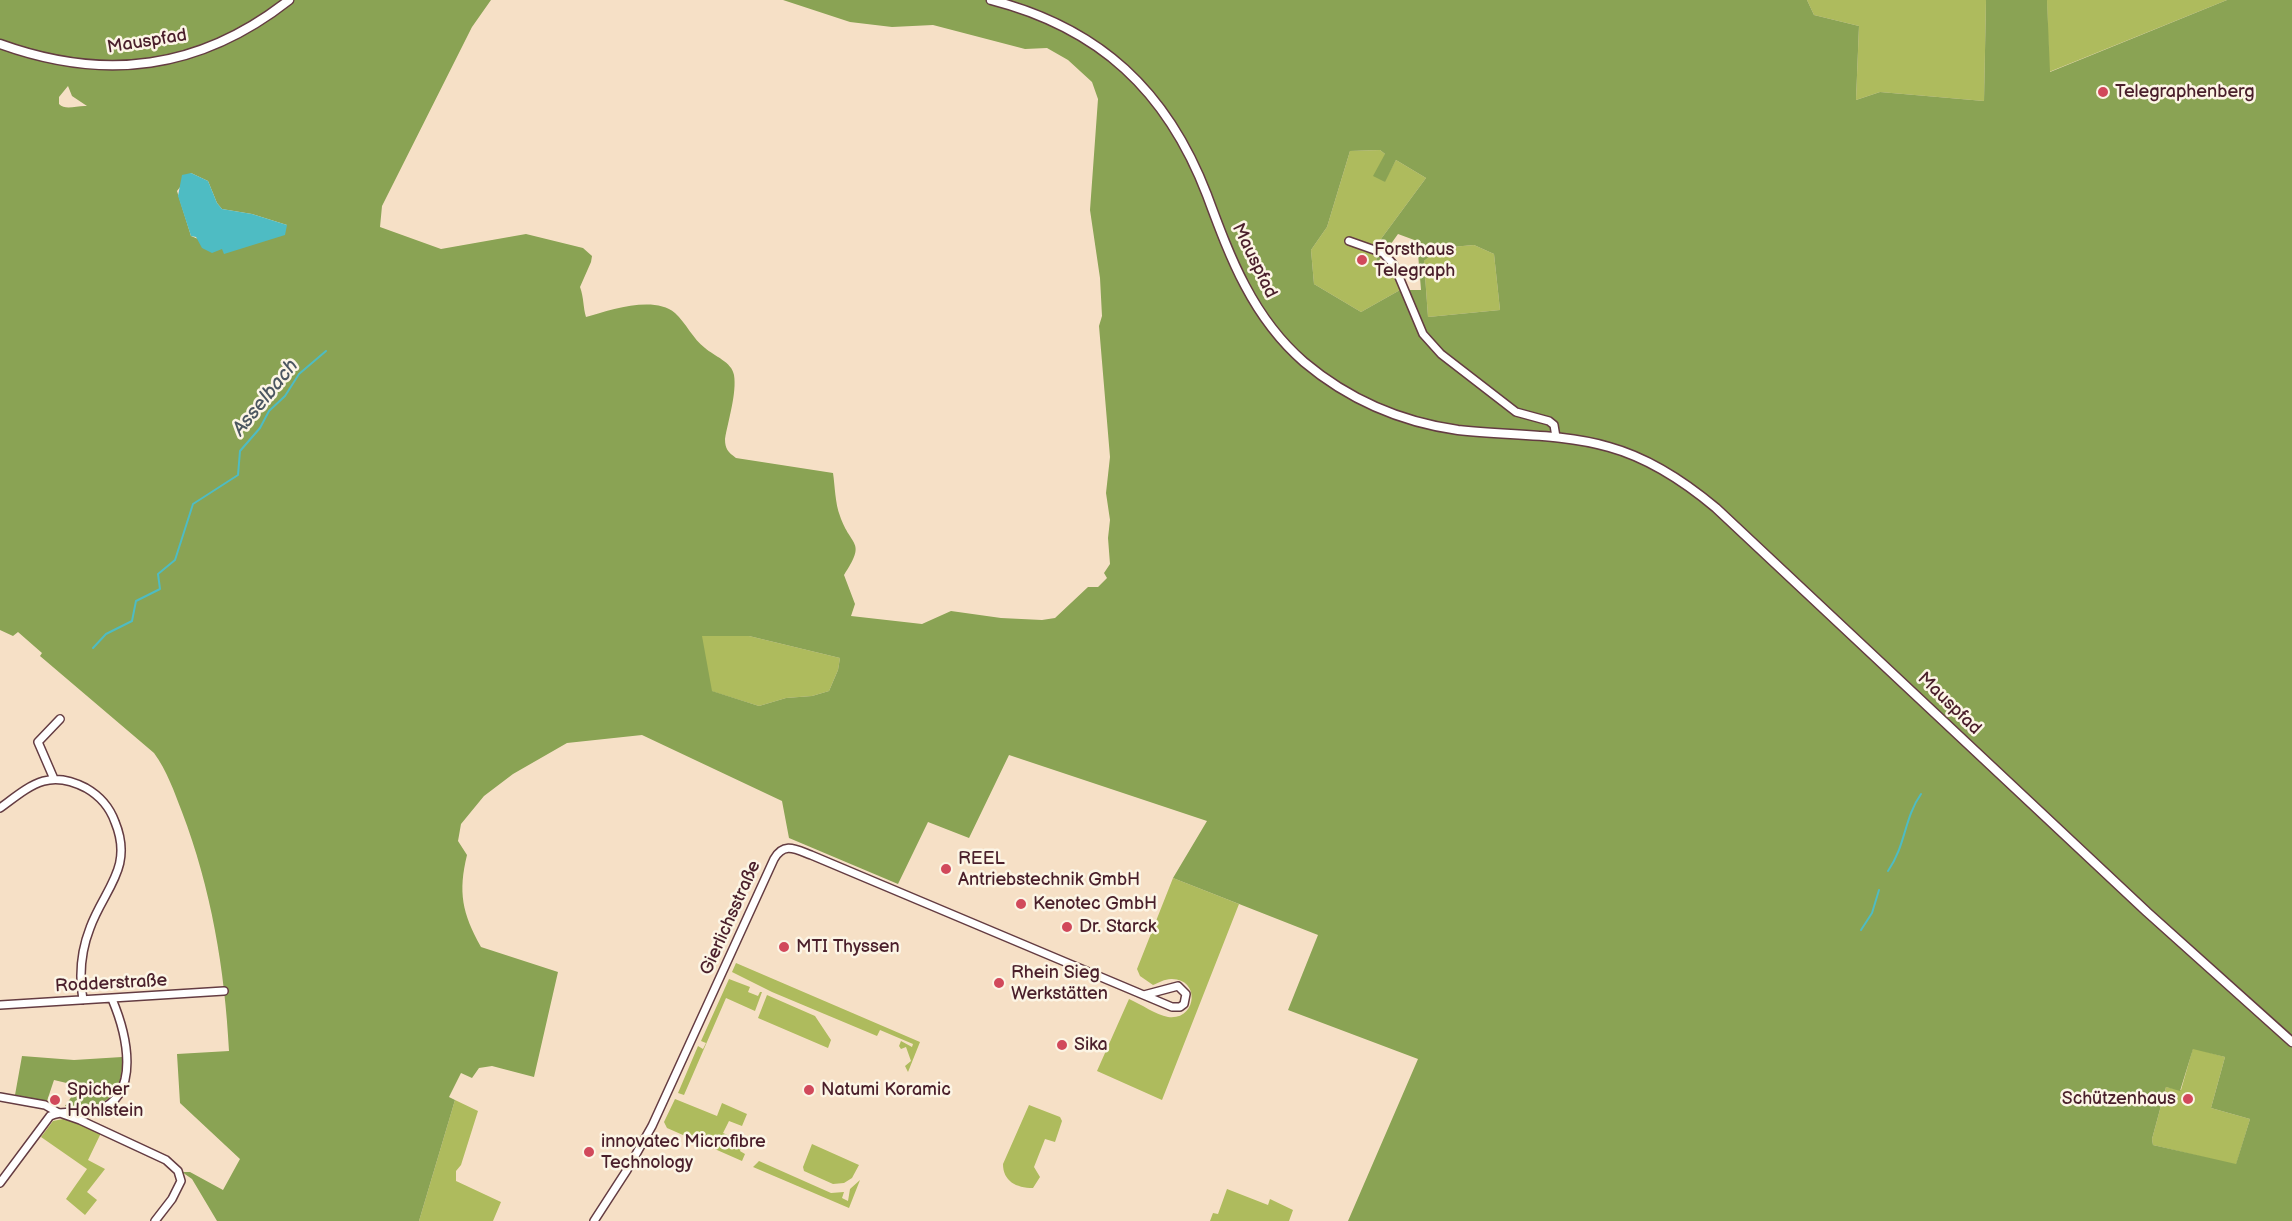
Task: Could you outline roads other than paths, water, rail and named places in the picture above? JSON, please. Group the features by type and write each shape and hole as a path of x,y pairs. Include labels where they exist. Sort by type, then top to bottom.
{"street":[{"name":"Mauspfad","path":"0,44 36,56 73,64 104,66 145,63 184,55 214,45 246,30 289,0"},
{"name":"Mauspfad","path":"991,0 1027,10 1063,25 1096,45 1144,87 1181,137 1230,257 1257,307 1303,360 1332,384 1396,416 1423,423 1460,430 1556,437 1595,444 1633,456 1694,489 2192,954 2292,1042"},
{"path":"1349,241 1383,254 1394,265 1423,334 1441,354 1516,412 1549,421 1554,425 1556,437"},
{"path":"54,779 38,742 60,718"},
{"path":"0,808 31,785 54,779 73,783 94,793 113,816 122,852 119,870 90,928 83,951 81,972 83,1000"},
{"name":"Gierlichsstraße","path":"594,1221 652,1126 774,859 778,851 784,848 811,855 1172,1007 1180,1007 1186,999 1186,994 1178,986 1144,995"},
{"name":"Rodderstraße","path":"0,1005 224,991"},
{"path":"0,1183 44,1122 57,1112 83,1113 101,1109 110,1104 123,1087 127,1056 112,999"},
{"path":"0,1097 45,1105 90,1124 174,1166 181,1181 155,1221"}],"water":[{"path":"191,173 208,181 222,209 252,214 287,225 285,235 224,254 222,249 212,253 202,248 196,237 191,236 178,196 182,175"}],"waterway":[{"name":"Asselbach","path":"93,648 106,634 132,621 136,601 160,589 158,574 175,560 193,504 238,475 240,451 260,428 269,411 285,396 299,374 326,351"},
{"path":"1888,871 1898,851 1915,803 1921,794"},
{"path":"1861,930 1872,913 1879,890"}],"place":[{"name":"Telegraphenberg","path":"2103,92"},
{"name":"Forsthaus Telegraph","path":"1362,260"},
{"name":"REEL Antriebstechnik GmbH","path":"946,869"},
{"name":"Kenotec GmbH","path":"1021,904"},
{"name":"Dr. Starck","path":"1067,927"},
{"name":"MTI Thyssen","path":"784,947"},
{"name":"Rhein Sieg Werkstätten","path":"999,983"},
{"name":"Sika","path":"1062,1045"},
{"name":"Natumi Koramic","path":"809,1090"},
{"name":"Schützenhaus","path":"2188,1099"},
{"name":"Spicher Hohlstein","path":"55,1100"},
{"name":"innovatec Microfibre Technology","path":"589,1152"}]}
